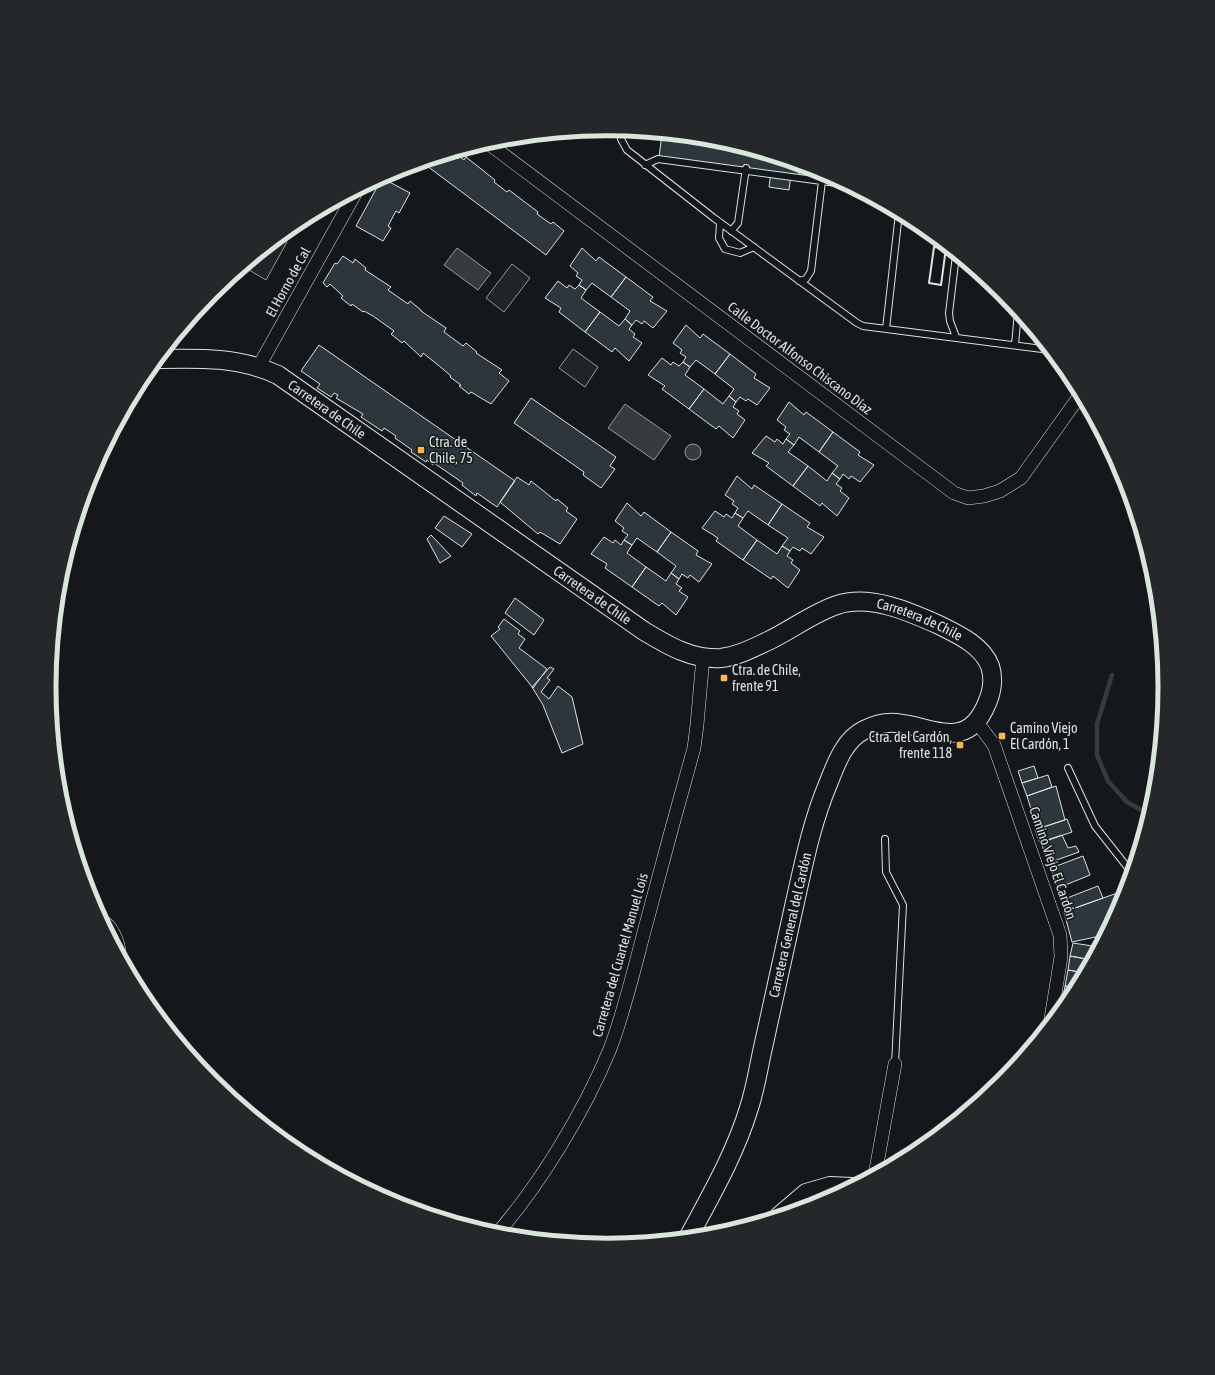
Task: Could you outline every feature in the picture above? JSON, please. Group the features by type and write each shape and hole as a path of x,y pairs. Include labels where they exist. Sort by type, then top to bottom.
{"street":[{"name":"Calle Doctor Alfonso Chiscano Díaz","path":"495,148 954,493 968,498 984,496 1000,491 1021,478 1077,399"},
{"name":"El Horno de Cal","path":"259,366 352,199"},
{"name":"Carretera de Chile","path":"165,359 213,359 243,362 259,366 278,375 644,631 675,649 690,655 703,657 723,657 742,653 838,605 847,603 876,604 923,618 957,634 982,652 989,663 992,683 990,696 985,709 976,721"},
{"name":"Carretera del Cuartel Manuel Lois","path":"501,1228 531,1190 555,1155 610,1049 634,970 694,748 703,657"},
{"name":"Camino Viejo El Cardón","path":"976,721 994,745 1060,935 1061,957 1059,1004"},
{"name":"Carretera General del Cardón","path":"691,1232 732,1157 750,1106 806,852 825,791 841,753 854,736 878,725 898,723 948,734 965,730 976,721"},
{"path":"876,1169 895,1064"},
{"path":"787,1209 806,1193 830,1186 841,1187"}],"lane":[{"path":"621,136 627,150 645,165 720,223 857,323 863,326 1043,349"},
{"path":"645,165 658,159 827,182"},
{"path":"731,231 738,223 746,168"},
{"path":"799,281 806,279 810,272 822,179"},
{"path":"886,329 898,219"},
{"path":"720,223 719,238 725,249 740,253 754,247"},
{"path":"955,260 949,312 950,321 956,337"},
{"path":"1014,345 1017,319"},
{"path":"1068,768 1095,826 1129,869"},
{"path":"885,839 886,872 903,905 895,1064"}],"shaded area":[{"path":"285,241 287,242 266,280 248,270"},
{"path":"457,248 491,273 478,290 444,265"},
{"path":"512,264 530,278 504,312 486,298"},
{"path":"573,349 598,367 585,387 559,368"},
{"path":"625,404 671,436 654,460 608,428"},
{"path":"693,444 700,449 701,452 696,459 693,460 686,455 685,452 690,445"}],"building":[{"path":"661,139 715,147 750,155 800,171 799,175 791,174 789,190 769,187 771,172 659,157"},
{"path":"460,157 464,160 466,157 495,180 494,182 507,192 509,190 551,224 553,222 564,231 546,255 427,166"},
{"path":"389,182 410,193 399,213 396,211 388,226 391,228 383,241 356,226 377,187"},
{"path":"582,248 596,261 599,257 626,277 611,297 592,283 586,290 579,285 582,280 576,276 578,273 570,266"},
{"path":"343,256 353,263 355,259 366,268 365,270 391,287 388,290 408,304 410,301 421,311 446,328 444,332 463,346 466,343 477,352 476,353 502,370 499,373 509,381 491,404 471,392 469,394 459,386 461,385 450,377 451,376 423,353 421,357 404,341 402,343 391,334 394,331 373,316 364,311 363,312 352,304 351,306 341,298 343,296 330,284 327,287 323,283 335,263 337,264"},
{"path":"626,277 653,297 650,301 667,311 653,328 644,321 642,324 636,320 632,325 625,319 630,311 611,297"},
{"path":"558,281 567,288 569,285 575,289 579,285 586,290 581,298 600,312 585,332 559,312 561,308 545,298"},
{"path":"600,312 619,326 625,319 632,325 629,329 635,334 633,337 642,343 629,361 615,348 612,352 585,332"},
{"path":"686,325 700,338 703,334 730,354 715,374 696,360 690,367 683,362 686,357 680,353 682,350 673,343"},
{"path":"319,345 515,481 497,507 477,493 476,496 462,485 463,483 434,463 433,465 427,460 426,462 411,452 412,450 384,428 382,431 361,417 363,414 336,398 338,395 334,393 331,397 317,388 320,384 301,371"},
{"path":"730,354 756,374 754,378 770,388 757,405 748,399 746,401 740,397 736,402 729,396 734,389 715,374"},
{"path":"662,358 671,365 673,362 679,366 683,362 690,367 685,375 704,389 689,409 662,389 665,386 648,375"},
{"path":"704,389 723,404 729,396 736,402 733,407 739,411 737,414 745,420 733,438 719,426 716,429 689,409"},
{"path":"531,398 616,457 610,466 615,469 601,488 583,475 584,472 514,423"},
{"path":"789,402 804,415 806,412 833,432 819,452 799,437 794,445 786,439 790,434 784,430 786,427 777,420"},
{"path":"833,432 860,452 858,455 874,465 860,482 851,476 849,479 843,474 840,479 832,473 838,466 819,452"},
{"path":"766,436 775,442 777,439 783,444 786,439 794,445 788,452 808,466 793,486 766,466 769,463 752,453"},
{"path":"808,466 827,481 832,473 840,479 836,484 842,488 840,491 849,498 837,516 822,503 820,506 793,486"},
{"path":"737,476 752,489 754,485 782,504 768,525 748,511 743,518 735,513 738,508 732,504 734,501 725,495"},
{"path":"517,477 529,485 531,481 556,501 557,499 568,508 566,511 577,519 560,544 540,532 538,534 500,502"},
{"path":"627,503 641,516 644,512 671,532 657,552 637,538 632,545 624,540 628,535 622,531 624,528 615,521"},
{"path":"782,504 810,523 807,527 824,537 811,554 802,548 800,551 793,547 790,551 782,546 788,538 768,525"},
{"path":"715,511 724,517 726,514 732,518 735,513 743,518 738,526 757,540 743,560 716,541 718,538 702,528"},
{"path":"444,516 472,534 462,547 435,528"},
{"path":"671,532 698,551 696,555 712,564 699,582 690,575 688,578 682,574 679,579 671,573 676,566 657,552"},
{"path":"431,535 451,556 440,563 427,539"},
{"path":"604,537 613,543 615,540 621,545 624,540 632,545 627,553 646,567 632,587 605,568 607,564 591,554"},
{"path":"757,540 777,554 782,546 790,551 787,556 793,560 791,563 800,570 788,588 773,576 771,579 743,560"},
{"path":"646,567 666,581 671,573 679,579 676,584 682,588 679,591 688,597 676,615 662,603 659,606 632,587"},
{"path":"515,598 544,620 534,635 505,613"},
{"path":"504,619 520,631 518,634 525,639 519,648 547,669 533,688 491,636 500,629 498,627"},
{"path":"550,667 554,669 547,678 550,680 541,692 549,699 558,686 572,697 583,744 562,753 543,705 532,687"},
{"path":"1034,766 1038,778 1022,783 1018,771"},
{"path":"1048,775 1052,787 1027,796 1022,783"},
{"path":"1056,786 1065,820 1037,829 1027,796"},
{"path":"1067,819 1072,832 1040,843 1035,830"},
{"path":"1062,835 1068,848 1076,846 1079,852 1048,863 1041,842"},
{"path":"1083,856 1090,875 1058,888 1051,868"},
{"path":"1098,886 1103,898 1064,912 1062,900"},
{"path":"1120,892 1099,936 1072,942 1064,912"},
{"path":"1073,943 1094,946 1087,959 1070,956"},
{"path":"1070,956 1087,959 1079,972 1068,970"},
{"path":"1068,970 1079,972 1070,987 1065,986"},
{"path":"1065,986 1070,987 1066,994 1063,999"}],"waterway":[{"path":"1112,675 1097,724 1097,755 1108,781 1127,802 1144,812"}],"wall":[{"path":"934,247 939,247"},
{"path":"934,247 929,283 941,285 945,252"}],"place":[{"name":"Ctra. de Chile, 75","path":"421,450"},
{"name":"Ctra. de Chile, frente 91","path":"724,678"},
{"name":"Camino Viejo El Cardón, 1","path":"1002,736"},
{"name":"Ctra. del Cardón, frente 118","path":"960,745"}]}
